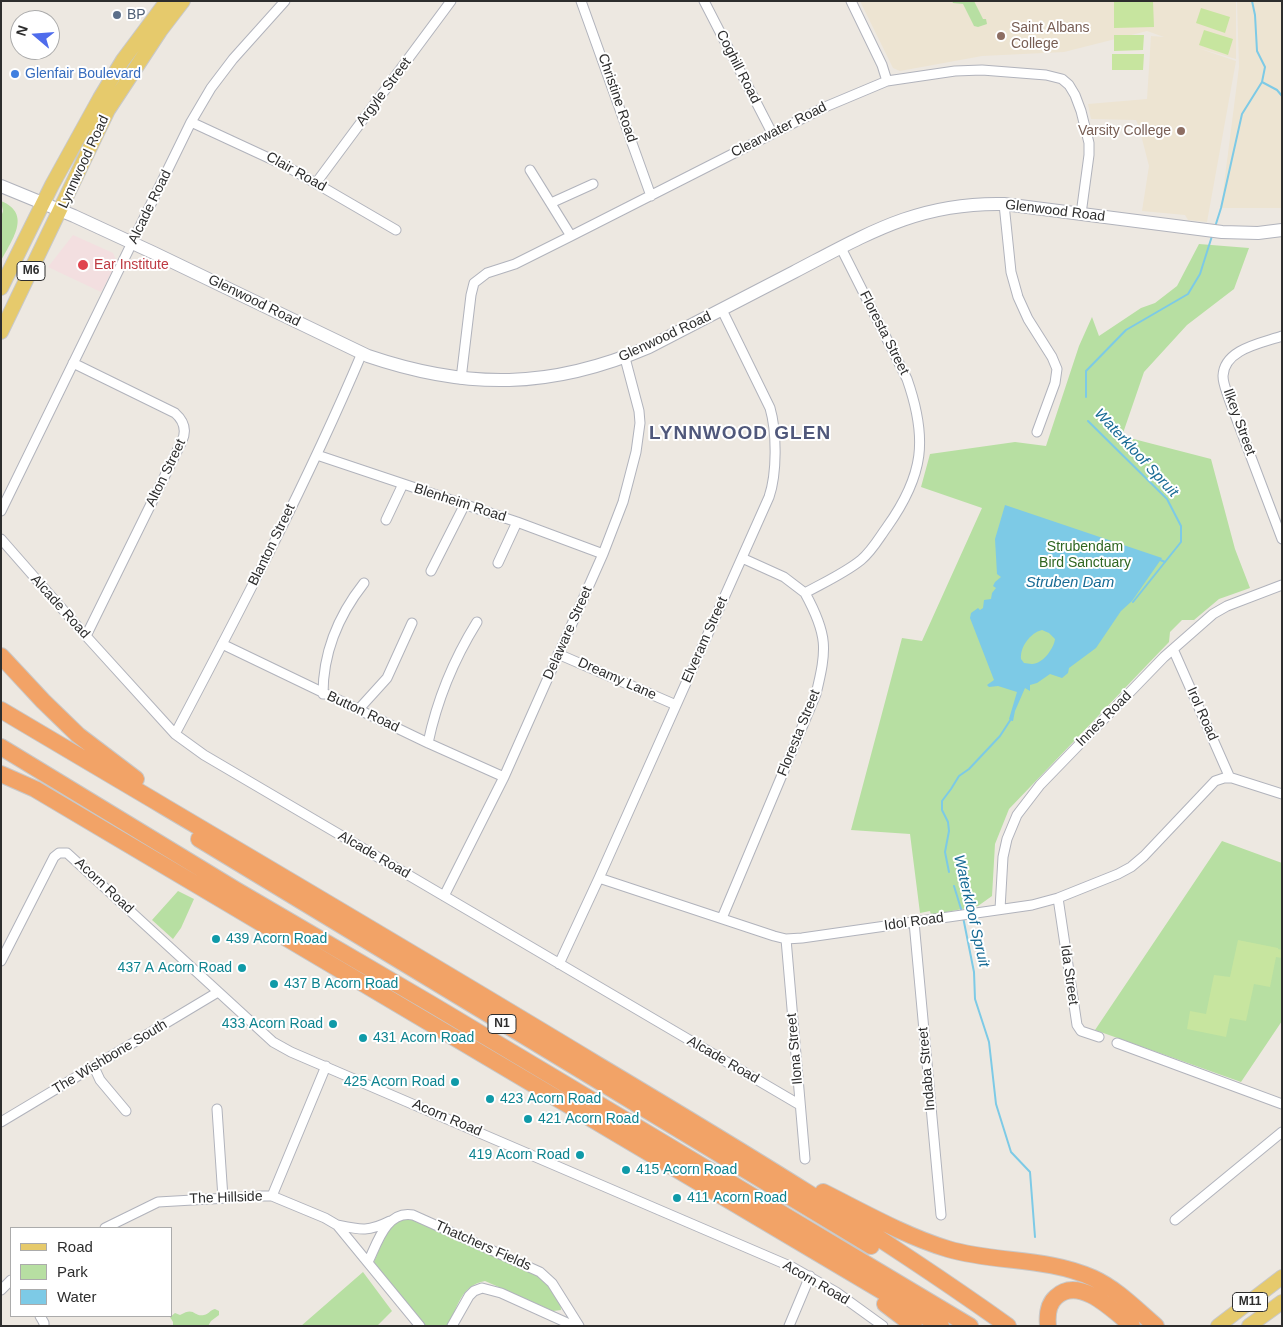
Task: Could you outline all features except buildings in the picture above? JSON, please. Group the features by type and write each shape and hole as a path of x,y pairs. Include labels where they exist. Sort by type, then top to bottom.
{"highway":[{"path":"1,656 78,735 155,793 260,862"},
{"path":"1,699 148,797"},
{"path":"1,710 260,862 747,1155 923,1267 1008,1326"},
{"name":"N1","path":"1,722 253,871 537,1045 1004,1326"},
{"name":"N1","path":"1,747 236,890 970,1326"},
{"path":"1,754 143,854"},
{"path":"1,774 35,788 143,854 941,1326"},
{"path":"747,1155 850,1206 930,1242 963,1252 1052,1265 1077,1271 1109,1286 1156,1326"},
{"path":"803,1244 826,1265 884,1302 914,1326"},
{"path":"1048,1326 1048,1310 1054,1299 1065,1291 1080,1290 1094,1296 1132,1326"},
{"path":"902,1303 933,1326"}],"main road":[{"name":"Lynnwood Road","path":"1,288 43,204 100,98 123,60 168,1"},
{"name":"Lynnwood Road","path":"1,332 108,110 155,38 182,1"},
{"path":"1,316 51,220 60,211"},
{"name":"M11","path":"1218,1326 1282,1277"},
{"name":"M11","path":"1249,1326 1282,1302"}],"street":[{"name":"Alcade Road","path":"1,512 191,122 210,88 286,1"},
{"name":"Argyle Street","path":"316,183 451,1"},
{"name":"Christine Road","path":"582,1 651,196"},
{"name":"Coghill Road","path":"704,1 772,133"},
{"path":"851,1 884,69 887,81"},
{"name":"Clearwater Road","path":"461,379 471,295 474,283 487,273 515,264 824,107 887,81 955,71 982,70 1046,75 1064,80 1071,87 1075,95 1088,138 1090,155 1081,214"},
{"name":"Clair Road","path":"191,122 262,154 396,230"},
{"path":"530,170 571,236"},
{"path":"551,203 593,184"},
{"name":"Glenwood Road","path":"1,186 132,243 362,353 400,367 461,379 501,382 564,375 625,358 882,227 915,214 956,206 1004,204 1222,232 1258,233 1282,230"},
{"path":"1004,204 1011,272 1018,297 1028,319 1052,357 1057,369 1055,383 1037,432"},
{"name":"Floresta Street","path":"722,918 816,694 823,661 824,639 818,620 805,593 861,560 873,548 908,496 921,442 918,415 907,379 840,248"},
{"name":"Elveram Street","path":"559,964 600,878 773,486 773,420 767,399 722,310"},
{"name":"Ilkey Street","path":"1282,336 1234,355 1227,364 1223,378 1229,400 1282,539"},
{"name":"Blanton Street","path":"175,734 316,455 362,353"},
{"name":"Delaware Street","path":"444,896 504,777 603,554 623,502 636,452 640,423 640,411 625,358"},
{"name":"Alton Street","path":"73,363 175,413 183,422 185,430 182,441 86,636"},
{"name":"Blenheim Road","path":"316,455 465,504 603,554"},
{"path":"386,520 403,484"},
{"path":"430,571 465,504"},
{"path":"498,563 517,522"},
{"name":"Alcade Road","path":"1,540 175,734 204,756 800,1105"},
{"path":"742,558 784,576 805,593"},
{"path":"323,694 324,668 333,633 354,596 364,583"},
{"name":"Innes Road","path":"1000,909 1004,851 1012,826 1022,806 1056,767 1173,649 1221,609 1282,585"},
{"path":"428,744 450,673 477,622"},
{"path":"358,710 387,678 412,623"},
{"name":"Button Road","path":"222,644 428,744 504,777"},
{"name":"Irol Road","path":"1173,649 1230,778"},
{"name":"Dreamy Lane","path":"558,654 676,705"},
{"path":"1230,778 1282,794"},
{"name":"Idol Road","path":"600,878 768,935 786,939 1032,905 1058,898 1131,867 1144,856 1211,784 1221,779 1230,778"},
{"name":"Acorn Road","path":"1,961 54,857 62,852 71,856 273,1042 784,1263 836,1292 883,1326"},
{"name":"Ida Street","path":"1058,898 1077,1026 1081,1031 1099,1037"},
{"name":"Indaba Street","path":"914,922 941,1215"},
{"name":"Ilona Street","path":"786,939 804,1159"},
{"name":"The Wishbone South","path":"1,1122 218,992"},
{"path":"1117,1043 1282,1104"},
{"path":"272,1196 326,1066"},
{"path":"94,1068 100,1080 126,1111"},
{"path":"216,1108 223,1198"},
{"path":"1175,1220 1282,1132"},
{"name":"The Hillside","path":"107,1227 158,1202 272,1196 314,1213 337,1226 420,1326"},
{"name":"Thatchers Fields","path":"337,1226 370,1229 399,1216 413,1215 534,1268 552,1283 579,1326"},
{"path":"368,1262 391,1220"},
{"path":"789,1326 810,1276"},
{"path":"1,1290 10,1281"},
{"path":"452,1326 468,1296 482,1288 501,1293 574,1326"}],"shaded area":[{"path":"860,1 1236,1 1236,59 1198,48 1236,61 1207,222 1188,220 1185,215 1142,211 1149,166 1136,120 1091,119 1088,104 1147,99 1151,36 1164,37 1147,31 1064,52 982,56 900,71 893,68"},
{"path":"1237,1 1282,1 1282,208 1221,208 1239,67"},
{"name":"Ear Institute","path":"73,235 113,253 117,262 101,292 48,267"}],"green space":[{"path":"952,1 974,1 983,19 986,19 987,24 978,27 974,26 963,4 953,3"},
{"path":"1114,1 1153,1 1154,27 1114,28"},
{"path":"1201,8 1230,17 1225,33 1196,23"},
{"path":"1204,30 1233,39 1228,55 1199,45"},
{"path":"1114,35 1144,35 1143,50 1114,51"},
{"path":"1112,54 1144,54 1143,70 1112,70"},
{"path":"1,201 11,206 18,220 14,237 1,261 1,217 3,211"},
{"name":"Strubendam Bird Sanctuary","path":"1199,244 1249,248 1234,289 1187,325 1144,372 1122,436 1211,459 1235,549 1250,588 1219,599 1194,620 1182,620 1170,632 1169,642 1009,809 995,844 992,896 978,906 931,915 930,911 920,913 910,834 851,830 902,638 922,641 982,508 921,487 930,454 1015,442 1046,446 1079,346 1092,317 1099,336 1141,308 1155,303 1177,286"},
{"path":"1222,841 1282,863 1282,1021 1241,1082 1095,1030"},
{"path":"178,891 194,899 181,928 173,939 152,920"},
{"path":"1238,940 1282,950 1282,958 1276,957 1270,987 1254,984 1246,1021 1230,1018 1226,1037 1187,1029 1190,1011 1206,1014 1214,975 1230,977"},
{"path":"403,1219 415,1220 543,1277 560,1299 561,1310 553,1311 485,1281 471,1287 461,1298 449,1326 426,1326 377,1270 374,1262 388,1232 397,1222"},
{"path":"363,1272 392,1311 377,1326 301,1326"},
{"path":"212,1310 219,1311 219,1315 208,1326 173,1326 170,1317 175,1313 180,1315 189,1311 198,1315 204,1315"}],"water":[{"name":"Struben Dam","path":"1005,505 1162,558 1132,601 1121,611 1096,648 1069,668 1068,673 1062,678 1050,674 1037,683 1030,685 1030,691 1025,688 1015,711 1013,721 1009,719 1017,692 998,686 989,687 987,685 994,680 970,618 971,613 978,608 980,610 983,608 984,600 991,599 992,593 996,588 993,586 1001,577 997,574 995,539","holes":["1042,630 1049,633 1055,639 1053,647 1047,655 1036,663 1024,663 1021,659 1021,654 1024,645 1030,637"]}],"waterway":[{"name":"Waterkloof Spruit","path":"1215,227 1242,114 1262,82 1265,67 1257,51 1255,15 1252,1"},
{"path":"1262,82 1277,90 1282,96"},
{"name":"Waterkloof Spruit","path":"1086,397 1086,371 1126,330 1188,294 1200,274 1212,236"},
{"name":"Waterkloof Spruit","path":"1088,421 1167,499 1181,526 1181,542 1133,602"},
{"name":"Waterkloof Spruit","path":"1158,559 1165,562"},
{"name":"Waterkloof Spruit","path":"949,872 945,852 949,831 948,822 942,810 942,801 959,776 969,769 1000,736 1011,719"},
{"name":"Waterkloof Spruit","path":"954,886 962,912"},
{"name":"Waterkloof Spruit","path":"963,917 974,972 975,999 989,1042 996,1104 1011,1152 1030,1172 1035,1237"}],"place":[{"name":"BP","path":"117,15"},
{"name":"Saint Albans College","path":"1001,36"},
{"name":"Glenfair Boulevard","path":"15,74"},
{"name":"Varsity College","path":"1181,131"},
{"name":"Ear Institute","path":"83,265"},
{"name":"439 Acorn Road","path":"216,939"},
{"name":"437 A Acorn Road","path":"242,968"},
{"name":"437 B Acorn Road","path":"274,984"},
{"name":"433 Acorn Road","path":"333,1024"},
{"name":"431 Acorn Road","path":"363,1038"},
{"name":"425 Acorn Road","path":"455,1082"},
{"name":"423 Acorn Road","path":"490,1099"},
{"name":"421 Acorn Road","path":"528,1119"},
{"name":"419 Acorn Road","path":"580,1155"},
{"name":"415 Acorn Road","path":"626,1170"},
{"name":"411 Acorn Road","path":"677,1198"}],"district":[{"name":"LYNNWOOD GLEN","path":"740,434"}]}
